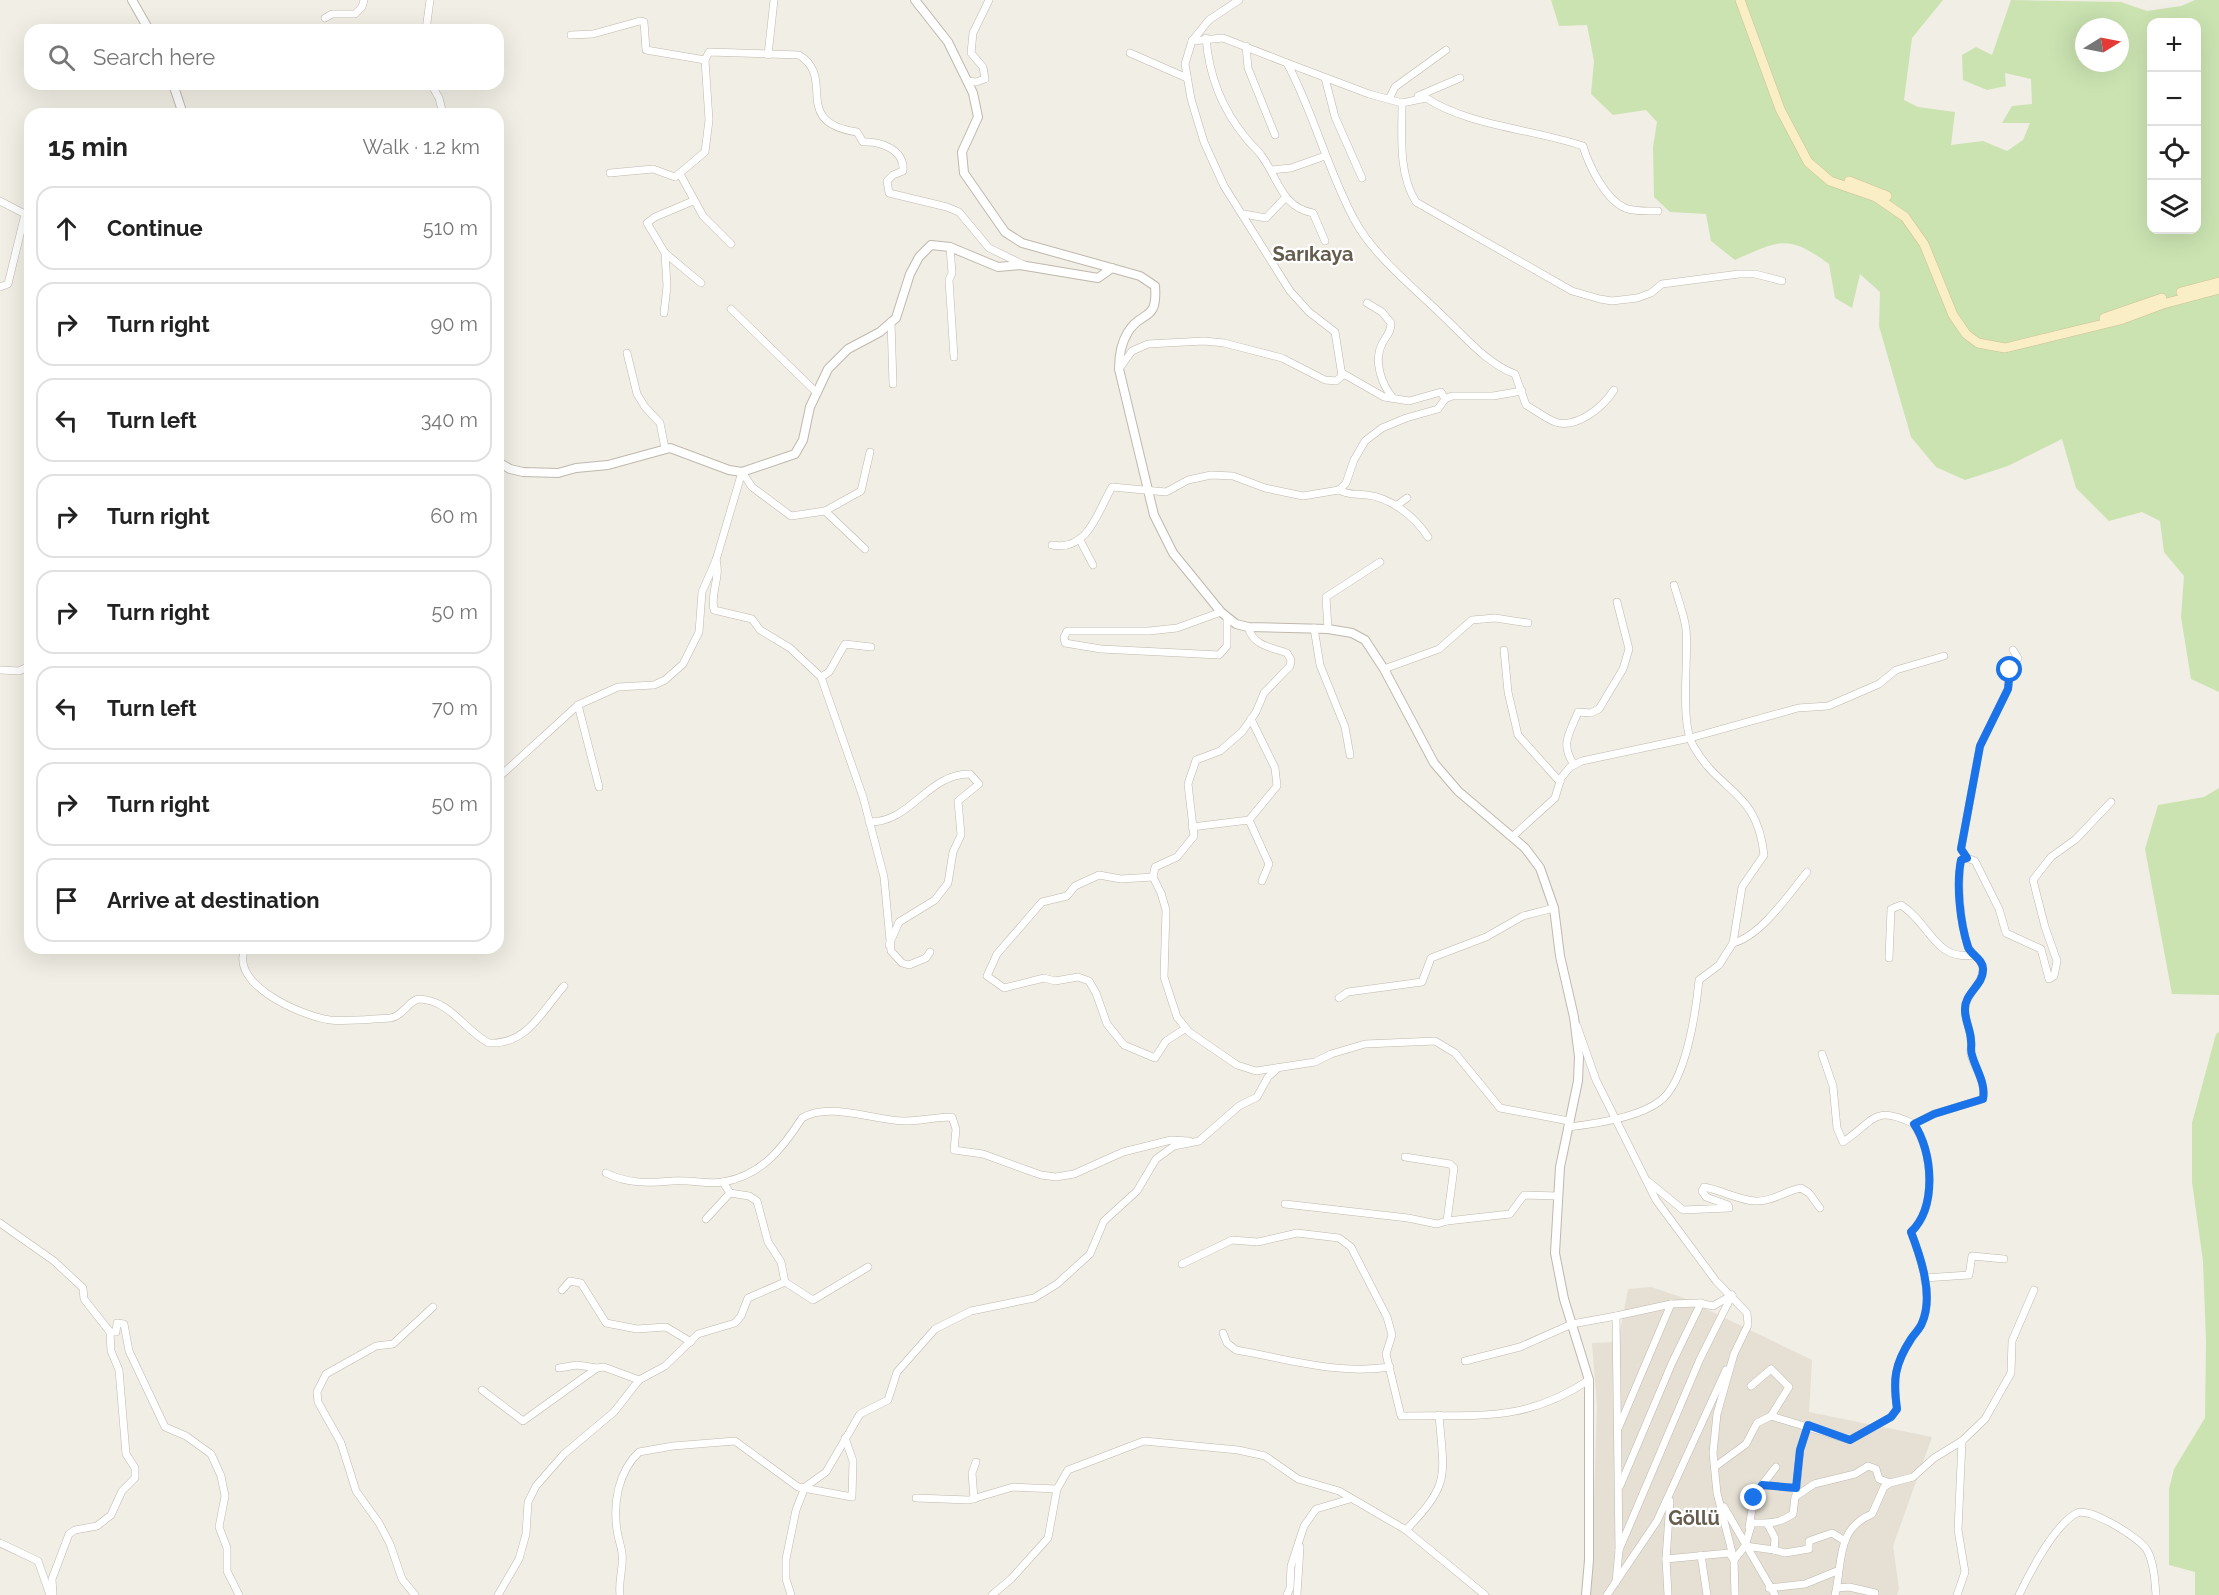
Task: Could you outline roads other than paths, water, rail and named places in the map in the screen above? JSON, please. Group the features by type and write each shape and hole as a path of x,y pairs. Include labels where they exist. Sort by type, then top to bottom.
{"main road":[{"path":"1740,0 1780,109 1808,162 1830,181 1876,197 1905,217 1924,244 1953,315 1966,334 1978,343 2005,348 2066,331 2120,320 2173,301 2219,289"},
{"path":"1747,0 1781,97 1812,161 1833,176 1876,190 1909,213 1935,254 1960,316 1971,332 1982,339 1995,343 2010,341 2110,316 2219,282"}],"street":[{"path":"132,0 146,24"},
{"path":"325,18 332,14 355,14 364,0"},
{"path":"427,24 430,0"},
{"path":"768,55 774,0"},
{"path":"915,0 948,42 973,93 978,117 962,152 964,173 1005,232 1022,243 1140,276 1155,286 1156,303 1149,315 1128,330 1119,353 1119,369 1154,515 1173,553 1224,615 1248,627 1328,628 1352,633 1365,640 1384,669 1434,763 1458,791 1526,848 1540,868 1554,908 1560,956 1574,1017 1580,1057 1578,1081 1560,1167 1555,1252 1572,1324 1589,1380 1589,1560 1586,1595"},
{"path":"967,81 976,82 985,79 983,67 971,52 973,33 989,0"},
{"path":"1119,369 1132,351 1148,344 1204,341 1224,343 1282,358 1325,380 1336,381 1342,373 1335,332 1309,312 1290,291 1244,214 1224,186 1204,142 1186,78 1185,64 1192,41 1209,20 1239,0"},
{"path":"571,35 593,34 640,21 644,22 646,50 705,60"},
{"path":"1206,38 1211,77 1232,120 1270,170 1285,198 1299,210 1313,213 1325,241"},
{"path":"1192,41 1223,38 1325,78 1402,103 1426,98 1443,109 1484,121 1551,135 1583,146 1589,165 1612,197 1625,208 1658,211"},
{"path":"1246,46 1248,68 1275,135"},
{"path":"1389,99 1395,87 1446,50"},
{"path":"609,173 653,169 675,177 705,152 709,120 705,60 709,52 799,55 806,59 816,86 820,115 824,121 831,126 856,132 863,142 886,144 895,152 904,166 903,171 893,175 887,182 889,193 959,212 989,248 1026,266"},
{"path":"1130,53 1186,78"},
{"path":"1287,63 1325,156 1355,221 1378,251 1491,360 1515,374 1526,405 1556,422 1565,422 1605,405 1614,390"},
{"path":"1325,78 1335,117 1362,178"},
{"path":"1402,103 1460,78"},
{"path":"175,90 181,108"},
{"path":"434,90 442,108"},
{"path":"1402,103 1403,165 1409,191 1416,202 1572,291 1612,301 1637,298 1651,293 1662,285 1739,274 1755,274 1782,281"},
{"path":"1270,170 1291,168 1325,156"},
{"path":"680,174 703,216 731,244"},
{"path":"1244,214 1266,218 1285,198"},
{"path":"0,201 24,213"},
{"path":"693,201 648,221 665,253 701,283"},
{"path":"0,287 8,284 24,218"},
{"path":"504,466 510,470 523,472 558,473 576,468 608,465 670,448 729,471 742,472 795,454 803,440 810,407 828,369 848,349 880,332 896,318 910,274 919,257 931,245 950,247 998,267 1026,266 1098,278 1112,268"},
{"path":"950,247 952,273 949,280 954,357"},
{"path":"664,313 667,286 665,253"},
{"path":"1367,303 1382,312 1390,323 1389,334 1380,348 1379,366 1386,389 1393,398"},
{"path":"731,309 817,393"},
{"path":"891,322 893,384"},
{"path":"627,353 637,394 645,407 660,423 665,448"},
{"path":"1342,373 1374,392 1393,398 1409,401 1441,393 1445,399"},
{"path":"1052,545 1073,544 1080,540 1093,524 1112,487 1166,492 1188,480 1211,475 1233,476 1265,488 1303,496 1339,490 1346,483 1354,460 1365,441 1390,424 1438,409 1445,399 1452,396 1493,396 1521,391"},
{"path":"742,472 752,487 791,516 825,511 861,491 870,453"},
{"path":"504,773 578,705 618,687 654,685 665,680 683,664 699,632 702,592 716,560 742,472"},
{"path":"1339,490 1350,496 1365,495 1378,498 1396,506 1421,526 1428,537"},
{"path":"1396,506 1407,498"},
{"path":"825,511 865,549"},
{"path":"1080,540 1093,565"},
{"path":"716,560 718,572 711,600 714,610 752,619 760,630 789,648 822,677 836,724 847,748 884,877 890,945 897,958 909,965 926,958 930,952"},
{"path":"1328,628 1326,597 1380,562"},
{"path":"1248,627 1250,635 1260,644 1287,653 1291,660 1290,666 1264,693 1251,719 1225,748 1196,760 1188,784 1192,841 1177,857 1155,867 1153,876 1166,910 1164,977 1177,1017 1186,1028 1237,1065 1256,1071 1316,1062 1331,1054 1365,1044 1435,1041 1455,1053 1500,1108 1568,1124 1593,1124 1634,1114 1662,1101 1675,1081 1694,1027 1699,980 1719,965 1733,943 1742,887 1764,855 1760,828 1749,806 1740,795 1715,775 1692,746 1684,684 1686,627 1674,585"},
{"path":"1574,765 1566,752 1566,743 1578,712 1591,713 1599,709 1623,669 1629,649 1617,602"},
{"path":"1224,615 1227,646 1219,655 1101,649 1065,643 1064,637 1067,631 1149,631 1177,628 1224,615"},
{"path":"1384,669 1439,649 1472,620 1495,618 1528,623"},
{"path":"1314,628 1320,665 1345,727 1350,755"},
{"path":"822,677 829,672 845,644 870,647"},
{"path":"1504,650 1506,680 1518,735 1560,782"},
{"path":"2013,650 2018,658 2010,670 2008,689 1980,746 1961,849 1967,858 1975,861 1982,874 1999,909 2006,933 2041,949 2046,966 2045,973 2049,979 2054,976 2058,961 2045,927 2033,880 2051,857 2076,839 2111,802"},
{"path":"1512,837 1555,798 1560,782 1574,765 1690,738 1798,708 1828,706 1879,684 1896,670 1944,656"},
{"path":"0,670 18,671 24,668"},
{"path":"578,705 599,787"},
{"path":"1192,827 1249,820 1277,786 1275,768 1251,719"},
{"path":"869,822 894,818 948,776 970,774 979,784 958,801 961,835 953,852 948,883 936,900 899,922 890,945"},
{"path":"1249,820 1269,864 1262,881"},
{"path":"1914,1124 1927,1116 1983,1099 1983,1083 1971,1052 1971,1040 1964,1007 1968,995 1979,983 1983,970 1981,962 1969,950 1965,935 1959,872 1961,860 1967,858"},
{"path":"1733,943 1744,940 1771,915 1807,872"},
{"path":"1153,876 1121,879 1099,875 1075,886 1067,896 1042,902 997,954 987,976 1004,988 1044,978 1055,981 1078,977 1089,981 1096,993 1107,1024 1124,1045 1155,1058 1166,1041 1186,1028"},
{"path":"1889,958 1891,909 1901,905 1911,911 1948,955 1974,955"},
{"path":"1339,998 1348,992 1422,982 1431,958 1486,937 1523,916 1554,908"},
{"path":"244,954 242,963 250,980 273,997 311,1014 337,1020 393,1018 416,1000 421,999 450,1010 489,1043 513,1041 523,1036 564,986"},
{"path":"1574,1017 1596,1080 1656,1200 1716,1281 1747,1313 1748,1325 1657,1521 1607,1595"},
{"path":"1771,1416 1808,1425 1850,1440 1891,1417 1897,1409 1894,1375 1902,1354 1922,1324 1925,1309 1923,1266 1911,1232 1919,1224 1925,1208 1928,1171 1922,1136 1914,1124 1894,1114 1877,1114 1843,1142 1837,1128 1833,1086 1822,1054"},
{"path":"791,1595 786,1579 786,1559 796,1510 805,1488 826,1472 860,1414 888,1400 897,1372 935,1329 971,1311 1034,1298 1057,1284 1090,1254 1104,1221 1137,1191 1156,1159 1174,1146 1199,1141 1239,1106 1257,1097 1268,1077 1278,1068"},
{"path":"606,1173 635,1183 673,1180 723,1182 761,1167 778,1154 802,1118 820,1113 843,1112 905,1121 952,1117 956,1129 954,1150 983,1154 1041,1175 1056,1177 1074,1174 1123,1152 1172,1140 1199,1141"},
{"path":"1405,1157 1450,1164 1454,1168 1447,1221"},
{"path":"1643,1176 1683,1210 1701,1207 1729,1208 1728,1205 1706,1197 1702,1191 1704,1187 1755,1201 1773,1198 1789,1190 1801,1188 1809,1193 1820,1208"},
{"path":"723,1182 730,1193 749,1196 758,1201 768,1242 781,1262 785,1282 813,1300 867,1267"},
{"path":"706,1219 730,1193"},
{"path":"1285,1204 1408,1218 1437,1224 1510,1214 1524,1195 1558,1196"},
{"path":"0,1223 54,1260 83,1288 84,1299 110,1332 111,1351 118,1370 126,1454 135,1468 135,1478 122,1491 111,1515 97,1526 75,1530 69,1534 52,1579 51,1595"},
{"path":"1182,1264 1232,1240 1258,1242 1297,1233 1339,1238 1351,1247 1361,1271 1388,1317 1392,1335 1386,1354 1401,1416 1505,1415 1565,1396 1589,1380"},
{"path":"1924,1278 1969,1275 1972,1256 2004,1259"},
{"path":"562,1290 570,1281 581,1283 606,1323 637,1329 666,1327 691,1342"},
{"path":"498,1595 519,1559 526,1534 528,1502 536,1486 564,1454 614,1412 639,1380 665,1366 709,1329 735,1323 741,1316 748,1298 785,1282"},
{"path":"1875,1593 1849,1587 1836,1592 1845,1541 1860,1519 1872,1514 1884,1487 1890,1483 1913,1478 1934,1458 1962,1441 1985,1419 2011,1373 2012,1341 2034,1290"},
{"path":"1465,1361 1520,1347 1572,1324 1671,1304 1701,1303 1713,1306 1732,1295"},
{"path":"1619,1550 1700,1359 1732,1295"},
{"path":"1619,1489 1672,1363 1701,1303"},
{"path":"1616,1431 1671,1304"},
{"path":"415,1595 402,1579 390,1544 379,1523 356,1491 341,1443 318,1402 317,1392 326,1374 368,1349 393,1344 433,1307"},
{"path":"1616,1316 1616,1431 1619,1489 1619,1550 1616,1582"},
{"path":"110,1332 116,1332 117,1323 124,1324 129,1351 165,1427 186,1436 211,1454 221,1476 225,1496 219,1527 227,1548 227,1571 238,1595"},
{"path":"1223,1333 1227,1342 1236,1350 1321,1368 1364,1371 1390,1367"},
{"path":"1734,1354 1717,1414 1713,1453 1717,1493 1734,1560 1735,1595"},
{"path":"559,1368 577,1365 603,1367 639,1380"},
{"path":"482,1390 523,1422 597,1368"},
{"path":"1716,1466 1746,1444 1757,1423 1771,1416 1789,1387 1771,1369 1751,1386"},
{"path":"1406,1530 1433,1501 1442,1484 1440,1415"},
{"path":"1749,1527 1752,1523 1768,1525 1793,1514 1800,1450 1808,1425"},
{"path":"620,1595 618,1582 622,1555 616,1530 616,1501 618,1488 627,1468 639,1452 673,1446 735,1441 798,1486 852,1497 853,1461 845,1438"},
{"path":"992,1595 1011,1580 1048,1538 1058,1489 1068,1470 1144,1441 1155,1440 1188,1446 1238,1450 1265,1456 1298,1479 1339,1491 1406,1530 1485,1595"},
{"path":"1957,1595 1965,1572 1958,1530 1962,1441"},
{"path":"974,1499 972,1473 976,1462"},
{"path":"1795,1497 1814,1484 1855,1474 1868,1466 1876,1469 1879,1479 1890,1483"},
{"path":"1734,1560 1745,1546 1754,1498 1776,1467"},
{"path":"1762,1485 1796,1488"},
{"path":"916,1498 974,1499 1013,1487 1058,1489"},
{"path":"1668,1595 1666,1559 1671,1493"},
{"path":"1717,1493 1745,1546 1775,1595"},
{"path":"1287,1595 1304,1526 1316,1509 1350,1499"},
{"path":"2019,1595 2062,1524 2079,1512 2089,1512 2141,1541 2151,1562 2156,1595"},
{"path":"1768,1525 1775,1538 1774,1550"},
{"path":"1745,1546 1785,1553 1809,1549 1809,1541 1832,1533 1845,1541"},
{"path":"0,1543 38,1561 51,1595"},
{"path":"1298,1543 1300,1545 1298,1595"},
{"path":"1666,1559 1729,1553 1734,1560"},
{"path":"1701,1555 1707,1595"},
{"path":"1769,1588 1804,1584 1838,1571"}],"district":[{"name":"Sarıkaya","path":"1313,254"},
{"name":"Göllü","path":"1694,1518"}]}
